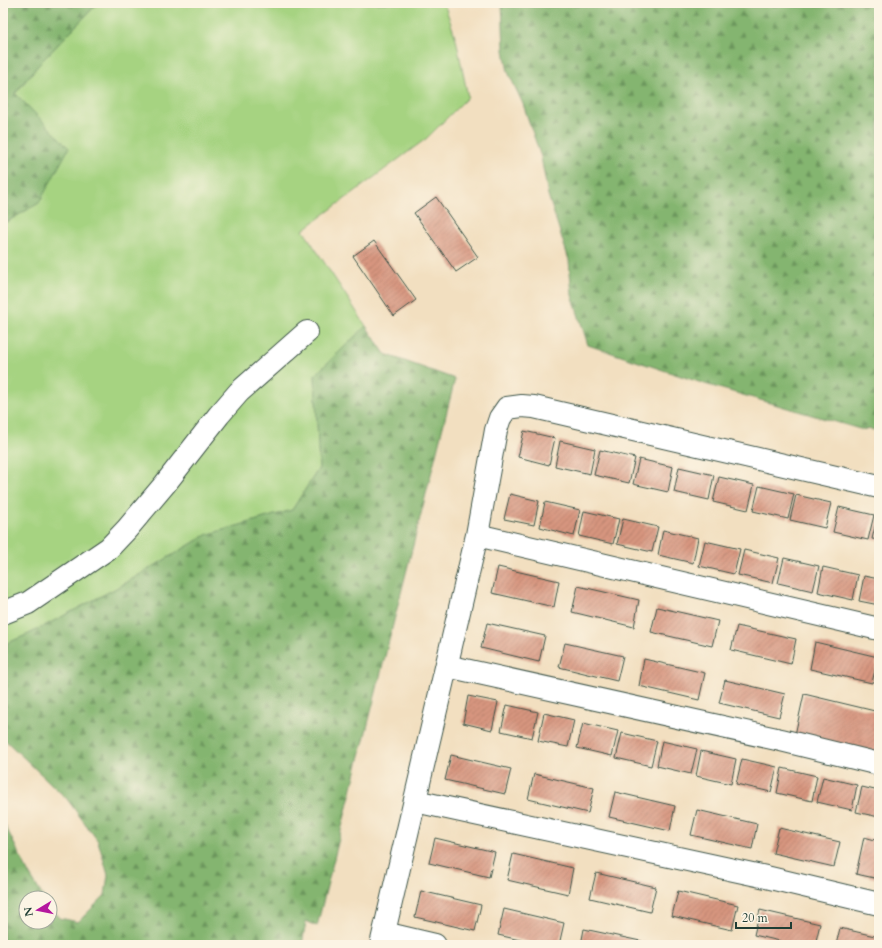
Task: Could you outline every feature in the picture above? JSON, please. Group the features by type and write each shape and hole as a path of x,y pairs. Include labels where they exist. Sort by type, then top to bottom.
{"street":[{"path":"3,613 28,603 109,548 165,484 239,392 307,332"},
{"path":"435,945 382,939 477,535 496,430 500,418 507,408 522,406 542,409 879,487"},
{"path":"477,535 879,629"},
{"path":"446,666 781,740 879,764"},
{"path":"415,801 766,877 879,904"}],"green space":[{"path":"3,3 98,3 41,62 15,93 69,148 39,203 3,224"},
{"path":"98,3 444,3 456,39 468,97 427,138 303,230 366,326 315,375 319,468 292,510 206,535 124,584 31,633 3,645 3,224 39,203 15,94 41,62"},
{"path":"502,3 879,3 879,430 860,429 705,384 588,345 572,295 569,260 548,195 541,157 523,104 508,72 504,50"},
{"path":"366,326 385,354 455,379 317,926 306,921 302,945 3,945 3,821 29,874 39,890 18,890 18,930 58,930 58,916 60,918 78,922 105,895 108,875 98,841 67,799 3,738 3,645 31,633 124,584 206,535 292,510 319,468 315,375"}],"building":[{"path":"436,197 478,257 456,272 414,213"},
{"path":"374,241 416,300 394,316 353,256"},
{"path":"524,431 555,438 549,465 518,457"},
{"path":"560,441 595,449 590,474 555,466"},
{"path":"600,450 635,458 629,483 594,475"},
{"path":"639,459 673,467 668,492 633,484"},
{"path":"679,467 714,475 709,500 674,492"},
{"path":"719,477 754,485 748,510 713,502"},
{"path":"759,486 794,494 788,519 753,511"},
{"path":"510,494 539,501 534,525 504,519"},
{"path":"796,495 831,503 825,528 790,520"},
{"path":"545,502 580,510 574,536 540,527"},
{"path":"839,507 874,515 868,540 833,532"},
{"path":"584,511 619,519 613,544 579,536"},
{"path":"879,514 879,540 872,539"},
{"path":"623,519 658,527 652,552 617,544"},
{"path":"663,530 698,538 693,563 658,555"},
{"path":"705,541 740,549 734,574 699,566"},
{"path":"744,550 779,558 773,583 738,575"},
{"path":"784,558 819,566 813,591 778,583"},
{"path":"498,567 559,581 554,607 492,593"},
{"path":"823,567 858,575 853,600 818,592"},
{"path":"864,576 879,579 879,605 859,601"},
{"path":"578,586 639,600 634,627 572,612"},
{"path":"657,607 718,621 712,646 651,632"},
{"path":"487,623 545,636 539,662 481,648"},
{"path":"737,626 796,639 791,664 731,650"},
{"path":"815,642 878,657 872,683 810,669"},
{"path":"565,643 623,656 617,681 559,667"},
{"path":"644,659 705,673 699,700 639,686"},
{"path":"725,680 785,694 779,717 719,703"},
{"path":"804,694 879,712 879,754 795,735"},
{"path":"468,696 498,702 492,730 463,723"},
{"path":"507,705 538,712 532,738 501,731"},
{"path":"544,713 574,720 568,747 538,741"},
{"path":"583,723 618,731 612,756 577,748"},
{"path":"622,733 657,741 651,766 616,758"},
{"path":"662,741 697,749 691,774 657,766"},
{"path":"701,751 736,759 731,784 696,776"},
{"path":"451,755 511,769 505,794 445,780"},
{"path":"742,759 777,767 771,792 736,784"},
{"path":"782,768 817,776 812,801 777,793"},
{"path":"534,774 594,788 588,813 528,799"},
{"path":"823,777 857,785 852,810 817,802"},
{"path":"862,787 879,791 879,817 856,812"},
{"path":"615,792 675,806 670,831 609,817"},
{"path":"697,810 757,824 752,849 691,835"},
{"path":"779,828 840,842 834,867 773,853"},
{"path":"864,837 879,841 879,879 856,874"},
{"path":"435,838 495,852 489,877 429,863"},
{"path":"513,854 573,868 568,894 507,880"},
{"path":"596,873 656,887 650,912 590,898"},
{"path":"421,891 481,905 475,931 415,917"},
{"path":"678,891 738,905 732,930 672,916"},
{"path":"504,909 564,923 559,945 542,945 498,935"},
{"path":"760,910 820,924 815,945 797,945 754,935"},
{"path":"840,928 879,937 879,945 836,945"},
{"path":"584,929 645,942 644,945 581,945"}]}
